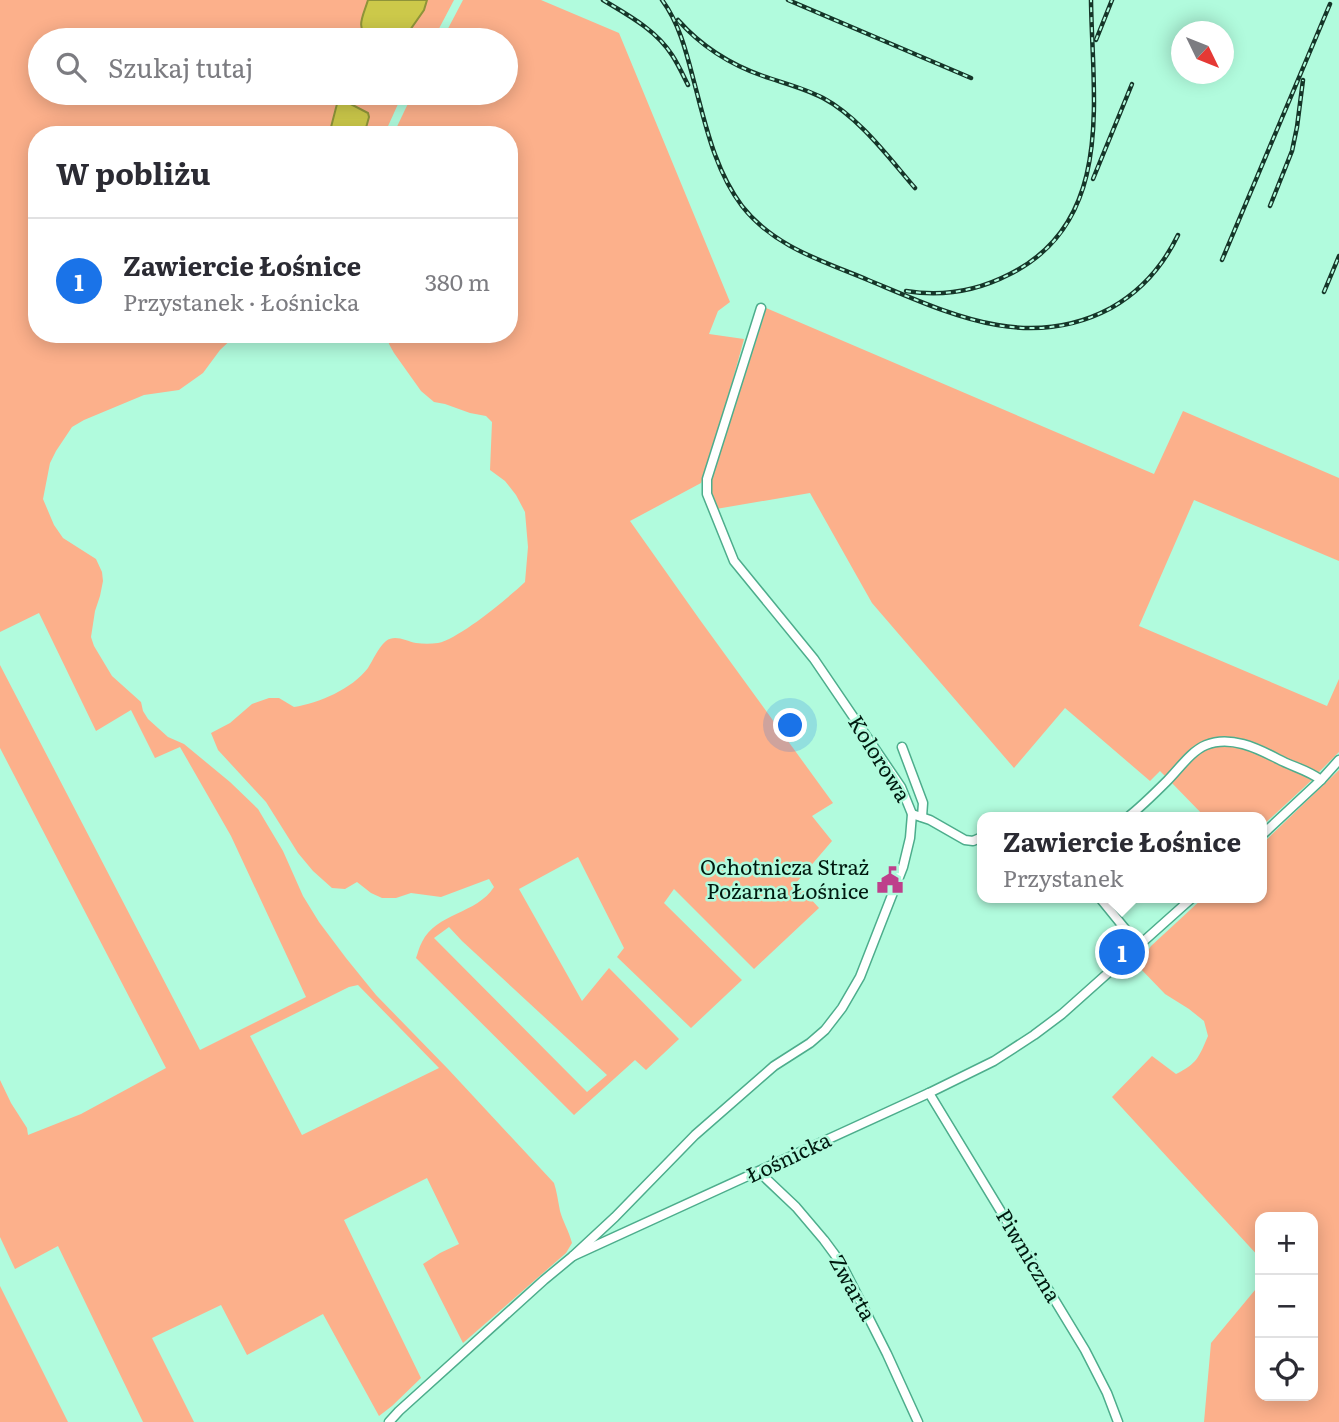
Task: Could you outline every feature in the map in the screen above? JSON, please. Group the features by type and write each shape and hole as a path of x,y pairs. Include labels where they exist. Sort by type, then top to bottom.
{"street":[{"name":"Kolorowa","path":"573,1256 695,1135 774,1066 825,1030 860,977 902,867 910,838 912,814 895,779 814,659 734,561 707,494 707,479 761,308"},
{"path":"1133,812 1194,753 1205,745 1216,742 1247,744 1306,770 1321,780"},
{"path":"902,747 923,803 922,817"},
{"path":"1267,830 1339,760"},
{"path":"912,814 965,840 977,839"},
{"path":"1104,903 1139,946"},
{"name":"Łośnicka","path":"389,1422 573,1256 979,1069 1034,1035 1072,1005 1186,903"},
{"name":"Piwniczna","path":"929,1093 1085,1350 1118,1422"},
{"name":"Zwarta","path":"759,1172 796,1207 841,1263 918,1422"}],"shaded area":[{"path":"0,0 368,0 362,16 362,28 28,28 28,105 336,105 331,126 28,126 28,343 227,343 203,373 179,390 144,395 72,427 50,463 43,499 54,525 63,538 96,559 102,572 103,581 91,637 94,646 112,676 141,702 148,719 168,737 184,744 258,809 283,851 303,896 346,958 376,995 554,1183 560,1211 572,1243 566,1253 463,1343 423,1264 459,1244 427,1178 344,1220 421,1378 379,1416 323,1314 247,1355 221,1305 152,1338 194,1422 143,1422 58,1246 15,1269 0,1237 0,1080 27,1128 28,1135 81,1114 166,1068 0,748 0,665 200,1050 306,997 231,836 180,747 155,758 131,710 96,731 39,613 0,632","holes":["358,985 439,1068 302,1135 250,1036"]},
{"path":"368,0 427,0 424,10 411,28 362,28 362,16"},
{"path":"427,0 454,0 439,28 411,28 424,10"},
{"path":"463,0 541,0 619,33 730,302 718,311 709,334 744,339 701,483 630,521 833,803 812,816 832,841 796,883 819,908 754,969 674,889 664,903 742,980 691,1028 617,957 624,948 578,857 519,889 582,1001 609,968 679,1039 646,1070 635,1060 574,1115 416,958 428,932 487,896 494,887 489,879 441,897 411,893 396,898 382,898 357,882 345,889 332,888 298,853 266,802 218,750 211,733 230,723 252,704 269,698 279,698 294,707 334,694 361,676 389,639 427,644 447,640 483,617 525,582 528,547 525,512 505,481 490,470 492,422 486,416 434,402 421,391 389,343 518,343 518,126 397,126 407,105 518,105 518,28 448,28","holes":["449,927 607,1075 587,1092 434,938"]},
{"path":"337,105 353,105 368,113 366,126 331,126"},
{"path":"353,105 398,105 388,126 366,126 368,113"},
{"path":"757,304 1154,474 1183,411 1339,478 1339,561 1194,500 1139,626 1327,706 1339,679 1339,752 1318,773 1250,743 1214,740 1166,777 1160,771 1150,781 1065,708 1014,768 872,603 810,493 716,509 710,493 711,481 764,316 762,308"},
{"path":"1219,744 1248,748 1313,779 1267,821 1267,812 1200,812 1170,781 1198,754"},
{"path":"1339,770 1339,1422 1204,1422 1211,1343 1255,1290 1255,1401 1318,1401 1318,1212 1255,1212 1255,1253 1112,1097 1152,1056 1176,1074 1189,1067 1208,1036 1204,1021 1165,994 1138,966 1151,946 1198,903 1267,903 1267,839"},
{"path":"0,1286 68,1422 0,1422"}],"railway":[{"path":"603,0 658,38 672,55 688,85"},
{"path":"662,0 681,38 717,161 732,192 742,206 769,232 817,259 958,315 1018,328 1049,327 1080,321 1111,308 1132,294 1150,277 1178,235"},
{"path":"788,0 971,78"},
{"path":"906,291 946,293 998,280 1044,251 1068,222 1082,190 1091,154 1094,115 1091,0"},
{"path":"1096,40 1112,0"},
{"path":"1222,260 1330,4"},
{"path":"678,20 706,46 727,60 808,91 836,106 873,139 915,188"},
{"path":"1270,206 1292,151 1303,80"},
{"path":"1093,179 1132,84"},
{"path":"1324,292 1339,256"}],"place":[{"name":"Ochotnicza Straż Pożarna Łośnice","path":"890,880"},
{"name":"Zawiercie Łośnice","path":"1122,952"}]}
